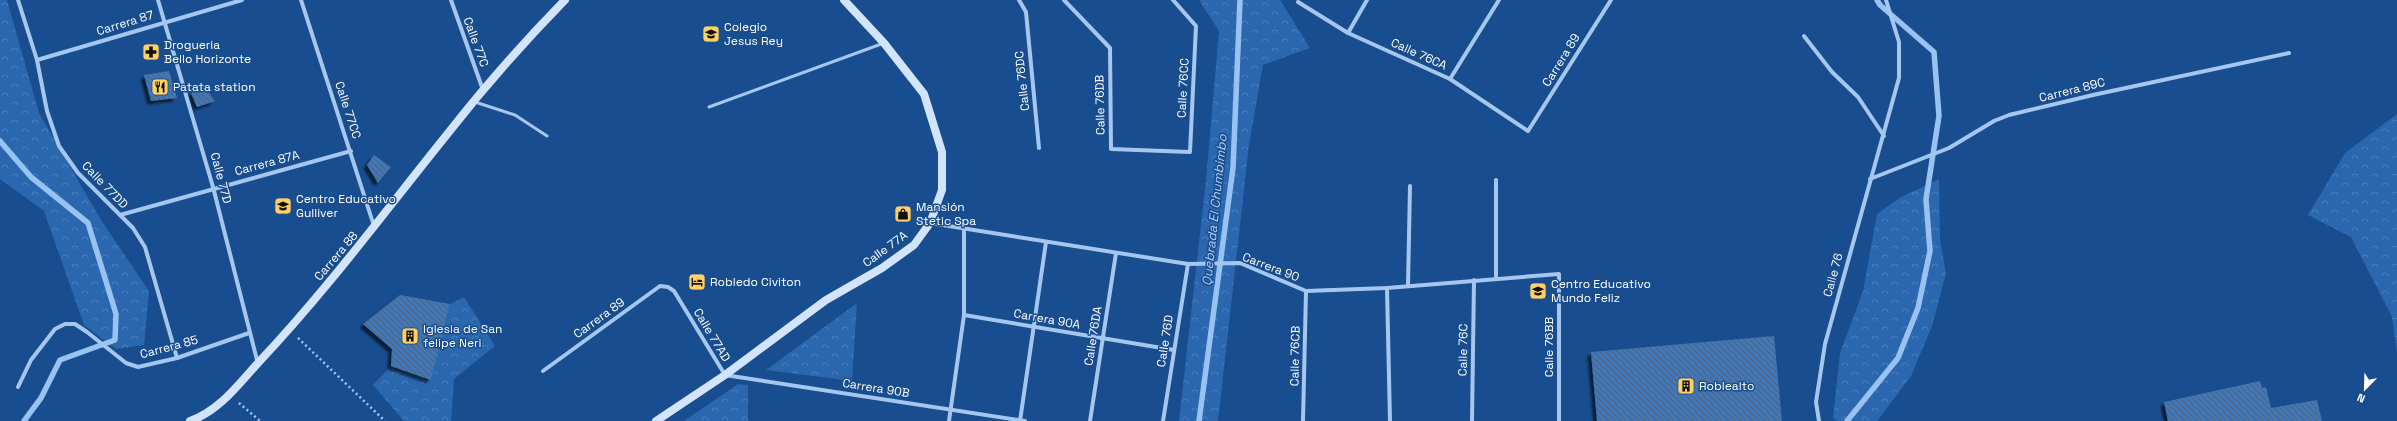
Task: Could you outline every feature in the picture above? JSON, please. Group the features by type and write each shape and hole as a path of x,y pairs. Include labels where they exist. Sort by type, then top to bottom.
{"street":[{"name":"Calle 77DD","path":"18,0 37,60 47,111 60,146 78,173 133,228 145,248 178,358"},
{"name":"Calle 77D","path":"158,0 214,187 249,333 258,364"},
{"name":"Carrera 87","path":"37,60 164,21 242,0"},
{"name":"Calle 77CC","path":"302,0 375,228"},
{"name":"Calle 77C","path":"450,0 483,91"},
{"name":"Carrera 88","path":"190,421 207,413 230,395 290,330 375,228 483,91 565,0"},
{"name":"Calle 77A","path":"656,421 725,375 826,300 882,268 914,245 930,223 942,190 942,152 924,94 884,43 844,0"},
{"name":"Calle 76DC","path":"1019,0 1026,12 1039,148"},
{"name":"Calle 76DB","path":"1064,0 1110,48 1111,149 1190,152"},
{"name":"Calle 76CC","path":"1173,0 1196,26 1190,152"},
{"path":"1348,33 1367,0"},
{"path":"1450,79 1499,0"},
{"name":"Carrera 89","path":"1528,131 1612,0"},
{"name":"Calle 76","path":"1819,421 1816,402 1825,344 1899,78 1899,42 1886,0"},
{"name":"Calle 76CA","path":"1298,2 1348,33 1450,79 1528,131"},
{"path":"1804,36 1832,72 1858,97 1884,136"},
{"name":"Carrera 89C","path":"1870,179 1949,148 1994,121 2009,115 2093,94 2289,53"},
{"name":"Carrera 87A","path":"120,215 214,187 351,151"},
{"path":"1496,180 1496,278"},
{"path":"1408,286 1410,186"},
{"name":"Carrera 90","path":"930,223 1188,264 1240,263 1306,291 1387,288 1560,274"},
{"path":"949,421 964,315 964,229"},
{"path":"1020,421 1046,242"},
{"name":"Calle 76DA","path":"1090,421 1116,253"},
{"name":"Calle 76D","path":"1163,421 1188,264"},
{"name":"Calle 76BB","path":"1559,421 1560,274"},
{"name":"Calle 76C","path":"1472,421 1474,280"},
{"name":"Carrera 89","path":"544,371 660,286 668,287"},
{"name":"Calle 77AD","path":"668,287 674,291 725,375"},
{"path":"1387,288 1390,421"},
{"name":"Calle 76CB","path":"1303,421 1306,291"},
{"name":"Carrera 90A","path":"964,315 1174,350"},
{"name":"Carrera 85","path":"18,387 31,360 55,328 65,324 75,324 126,363 138,367 178,358 249,333"},
{"name":"Carrera 90B","path":"725,375 1025,421"},
{"path":"203,421 207,413"}],"lane":[{"path":"709,108 884,43"},
{"path":"474,102 515,114 547,136"}],"path":[{"path":"290,330 384,421"},
{"path":"230,395 260,421"}],"green space":[{"path":"0,0 7,0 39,113 101,220 149,291 144,345 116,349 84,325 44,211 0,179"},
{"path":"1199,0 1280,0 1310,48 1263,65 1249,145 1218,421 1179,421 1206,180 1219,31"},
{"path":"2397,114 2397,354 2392,317 2351,237 2308,215 2345,153"},
{"path":"1939,179 1940,239 1946,274 1932,326 1911,376 1877,421 1837,421 1833,418 1840,353 1863,291 1877,214 1901,197"},
{"path":"464,297 495,346 454,379 451,421 404,421 373,385 391,366 431,380 450,304"},
{"path":"857,303 852,381 766,370"},
{"path":"738,384 748,385 748,421 684,421"}],"building":[{"name":"Patata station","path":"169,71 177,98 151,101 144,75"},
{"path":"205,87 215,101 197,107 191,93"},
{"path":"374,155 391,167 378,183 367,165"},
{"name":"Iglesia de San felipe Neri","path":"400,295 450,304 431,380 391,366 392,349 363,324"},
{"name":"Roblealto","path":"1774,336 1782,421 1597,421 1591,352"},
{"path":"2260,381 2262,388 2266,387 2271,408 2317,400 2322,421 2168,421 2164,402"}],"waterway":[{"name":"Quebrada El Chumbimbo","path":"1199,421 1233,168 1240,0"},
{"path":"1847,421 1898,358 1918,308 1930,251 1926,199 1939,116 1934,52 1880,5 1877,0"},
{"path":"0,141 31,177 88,223 116,314 115,340 60,360 41,398 24,421"}],"place":[{"name":"Colegio Jesus Rey","path":"711,34"},
{"name":"Drogueria Bello Horizonte","path":"151,52"},
{"name":"Patata station","path":"160,87"},
{"name":"Centro Educativo Gulliver","path":"283,206"},
{"name":"Mansión Stetic Spa","path":"903,214"},
{"name":"Robledo Civiton","path":"697,282"},
{"name":"Centro Educativo Mundo Feliz","path":"1538,291"},
{"name":"Iglesia de San felipe Neri","path":"410,336"},
{"name":"Roblealto","path":"1686,386"}]}
